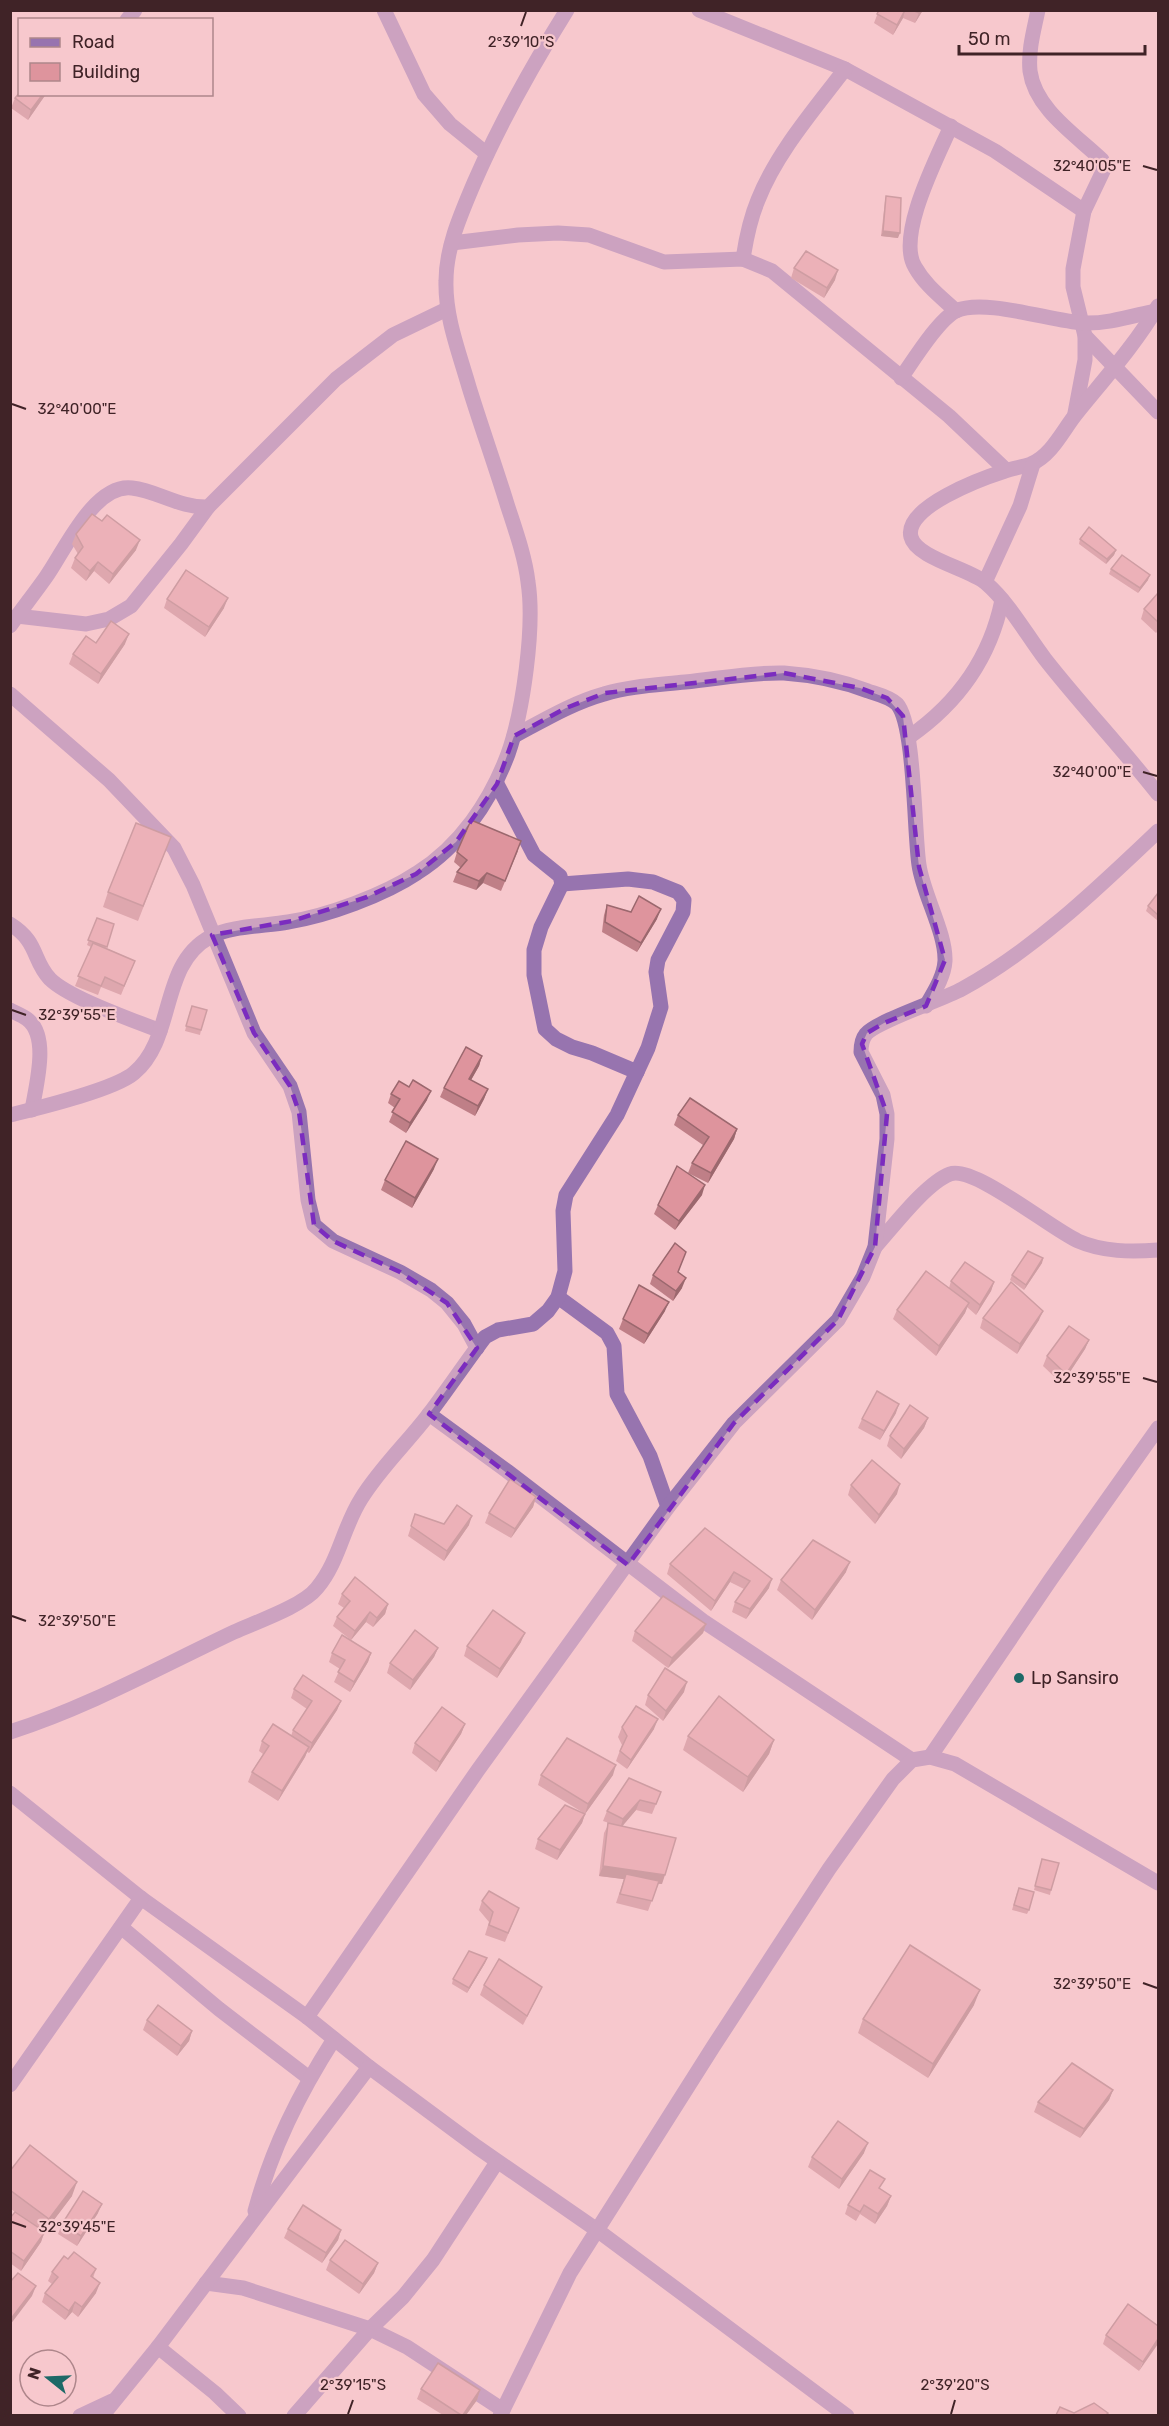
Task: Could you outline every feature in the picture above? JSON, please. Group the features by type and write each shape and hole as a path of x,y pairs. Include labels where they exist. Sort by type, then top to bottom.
{"street":[{"path":"384,10 424,94 450,124 487,154"},
{"path":"10,1115 110,1086 133,1075 149,1056 160,1031 177,975 189,952 212,935 336,911 416,874 456,842 497,784 514,736 524,684 528,640 529,582 516,532 478,416 447,309 446,278 452,243 461,213 487,154 532,66 567,10"},
{"path":"699,10 845,69 995,151 1084,211"},
{"path":"1038,10 1031,44 1030,72 1037,91 1050,112 1102,160 1104,169 1084,211 1073,269 1073,287 1084,330 1084,368 1074,416"},
{"path":"743,259 752,217 765,184 783,154 845,69"},
{"path":"951,126 922,197 911,230 909,251 914,266 927,284 956,311"},
{"path":"452,243 558,233 589,235 664,262 743,259 756,262 772,271 949,416 1006,470"},
{"path":"901,378 938,327 956,311 981,307 1084,330 1108,321 1157,309"},
{"path":"14,621 86,624 109,619 131,606 208,507 336,379 393,335 447,309"},
{"path":"1157,309 1054,445 1033,464 1006,470 957,490 926,508 913,522 910,536 916,548 985,582 1002,600 1045,659 1158,794"},
{"path":"1084,330 1158,412"},
{"path":"985,582 1020,506 1033,464"},
{"path":"14,621 88,511 107,494 129,487 182,504 208,507"},
{"path":"909,737 948,705 969,681 997,625 1002,600"},
{"path":"514,736 566,708 605,693 639,687 784,673 826,679 887,698 897,704 909,737 919,867 942,942 945,960 937,988 926,1006"},
{"path":"12,698 109,780 174,848 193,885 254,1033 290,1086 299,1112 308,1200 314,1225 333,1241 431,1290 453,1310 464,1324 477,1348"},
{"path":"497,784 534,855 560,876 562,884 541,927 534,950 534,975 544,1029 556,1040 637,1071"},
{"path":"307,2017 478,1770 668,1507 734,1424 838,1320 863,1277 874,1247 887,1139 887,1114 883,1095 861,1052 867,1033 884,1023 961,990 1004,963 1085,899 1158,831"},
{"path":"10,1732 52,1719 114,1692 179,1658 289,1607 316,1590 333,1565 344,1533 361,1499 389,1461 429,1414 485,1337 498,1330 533,1324 548,1311 558,1297 565,1271 563,1211 566,1195 572,1182 594,1155 617,1116 648,1048 661,1007 656,972 658,960 683,912 684,900 678,892 653,882 628,879 562,884"},
{"path":"10,924 27,936 42,968 58,987 160,1031"},
{"path":"10,1010 29,1020 38,1034 40,1056 32,1110"},
{"path":"874,1247 938,1180 953,1173 987,1184 1078,1241 1110,1250 1139,1252 1158,1250"},
{"path":"558,1297 607,1333 614,1346 617,1394 650,1456 668,1507"},
{"path":"429,1414 703,1621 912,1760"},
{"path":"930,1757 1051,1579 1158,1428"},
{"path":"206,2283 243,2288 370,2329 407,2347 502,2413 570,2273 829,1869 893,1779 912,1760 930,1757 955,1764 1158,1883"},
{"path":"10,1793 141,1898 307,2017 369,2067 497,2162 597,2230 847,2415"},
{"path":"10,2085 141,1898"},
{"path":"120,1927 210,2002 309,2078"},
{"path":"253,2220 266,2169 309,2078 334,2039"},
{"path":"102,2415 158,2347 369,2067"},
{"path":"294,2415 370,2329 403,2297 433,2260 497,2162"},
{"path":"158,2347 239,2415"},
{"path":"80,2415 112,2402"}],"highlighted area":[{"path":"784,673 860,688 887,698 903,716 919,867 945,960 926,1006 884,1023 867,1033 862,1044 887,1114 875,1247 838,1320 734,1423 628,1565 429,1414 477,1348 447,1303 400,1272 333,1241 314,1225 299,1112 290,1086 254,1033 212,935 292,921 367,897 416,874 456,842 497,784 514,736 566,708 605,693"}],"building":[{"path":"879,10 905,10 897,25 877,14"},
{"path":"18,94 42,96 31,110 15,98"},
{"path":"886,196 901,198 900,233 883,231"},
{"path":"806,251 838,270 827,288 794,268"},
{"path":"92,514 102,521 107,515 140,540 113,574 98,562 90,571 75,558 83,547 76,534"},
{"path":"1089,527 1116,550 1107,559 1080,539"},
{"path":"1122,555 1150,575 1140,588 1111,569"},
{"path":"186,570 228,598 209,627 167,599"},
{"path":"1158,593 1158,622 1144,609"},
{"path":"111,621 129,634 101,674 73,654 86,636 96,643"},
{"path":"471,820 521,841 505,881 487,873 479,881 457,872 467,860 457,852"},
{"path":"136,823 171,837 143,906 108,892"},
{"path":"1158,893 1158,915 1148,906"},
{"path":"639,896 661,909 641,943 605,922 607,905 631,912"},
{"path":"97,918 114,924 107,947 88,940"},
{"path":"93,943 135,961 124,986 105,977 101,986 78,976"},
{"path":"192,1006 207,1010 201,1030 186,1026"},
{"path":"466,1047 482,1056 469,1079 488,1089 478,1106 444,1088"},
{"path":"413,1080 431,1091 410,1123 392,1112 400,1099 391,1094 399,1081 409,1087"},
{"path":"690,1098 737,1129 711,1173 692,1163 709,1137 678,1115"},
{"path":"406,1141 438,1159 415,1198 385,1180"},
{"path":"677,1166 705,1185 679,1221 658,1205"},
{"path":"675,1243 686,1252 678,1272 686,1278 676,1291 653,1275"},
{"path":"1028,1251 1043,1258 1026,1285 1012,1275"},
{"path":"965,1262 994,1282 980,1305 951,1281"},
{"path":"926,1271 969,1303 939,1346 897,1310"},
{"path":"1011,1282 1043,1311 1020,1344 983,1318"},
{"path":"639,1285 669,1302 648,1334 623,1319"},
{"path":"1069,1326 1089,1340 1066,1374 1047,1356"},
{"path":"877,1391 899,1404 884,1431 862,1419"},
{"path":"910,1405 928,1418 904,1449 890,1436"},
{"path":"872,1460 900,1484 879,1515 851,1485"},
{"path":"510,1479 536,1497 515,1529 489,1513"},
{"path":"457,1505 472,1516 447,1551 411,1526 415,1514 444,1524"},
{"path":"705,1528 772,1579 750,1609 735,1602 750,1581 734,1572 715,1601 670,1564"},
{"path":"813,1540 850,1562 815,1610 781,1580"},
{"path":"355,1577 388,1604 377,1618 370,1612 355,1631 337,1617 350,1601 342,1594"},
{"path":"663,1596 706,1624 672,1658 635,1631"},
{"path":"493,1610 525,1633 500,1669 467,1646"},
{"path":"415,1630 438,1648 413,1680 390,1663"},
{"path":"342,1635 371,1653 354,1682 338,1672 345,1660 332,1653"},
{"path":"665,1668 687,1682 666,1711 648,1695"},
{"path":"303,1675 341,1701 312,1743 293,1730 312,1701 294,1689"},
{"path":"719,1696 774,1740 748,1777 688,1736"},
{"path":"636,1706 658,1719 631,1760 620,1751 627,1736 622,1727"},
{"path":"442,1707 465,1724 440,1762 415,1743"},
{"path":"273,1724 309,1747 282,1791 252,1772 269,1746 262,1741"},
{"path":"567,1738 616,1765 588,1804 541,1775"},
{"path":"629,1778 661,1792 656,1804 640,1800 623,1819 607,1811"},
{"path":"565,1805 585,1814 560,1850 538,1839"},
{"path":"608,1823 676,1838 665,1875 603,1866"},
{"path":"1042,1859 1059,1863 1051,1890 1035,1886"},
{"path":"626,1874 659,1881 652,1901 620,1894"},
{"path":"1019,1888 1034,1892 1029,1910 1014,1905"},
{"path":"489,1891 519,1908 508,1933 489,1925 493,1912 482,1901"},
{"path":"910,1945 980,1990 933,2064 863,2019"},
{"path":"469,1951 487,1958 469,1988 453,1979"},
{"path":"499,1959 542,1987 527,2016 484,1985"},
{"path":"158,2005 192,2031 181,2046 147,2020"},
{"path":"1072,2063 1113,2090 1084,2129 1038,2102"},
{"path":"838,2121 868,2143 842,2179 812,2157"},
{"path":"30,2145 77,2182 49,2219 10,2190 10,2171"},
{"path":"870,2170 885,2179 879,2188 891,2196 878,2214 864,2205 860,2212 848,2205"},
{"path":"83,2191 102,2204 81,2236 62,2224"},
{"path":"303,2205 341,2230 326,2253 288,2229"},
{"path":"15,2212 45,2232 24,2261 10,2251 10,2218"},
{"path":"345,2240 378,2263 363,2284 330,2260"},
{"path":"74,2252 96,2269 91,2276 100,2283 82,2307 75,2302 69,2311 45,2293 58,2277 52,2272 64,2256 68,2259"},
{"path":"18,2273 36,2286 10,2320 10,2282"},
{"path":"1128,2304 1158,2326 1158,2339 1143,2362 1106,2335"},
{"path":"438,2363 480,2390 463,2415 421,2389"},
{"path":"1094,2403 1108,2413 1106,2415 1056,2415 1060,2407 1074,2413"}],"place":[{"name":"Lp Sansiro","path":"1019,1678"}]}
